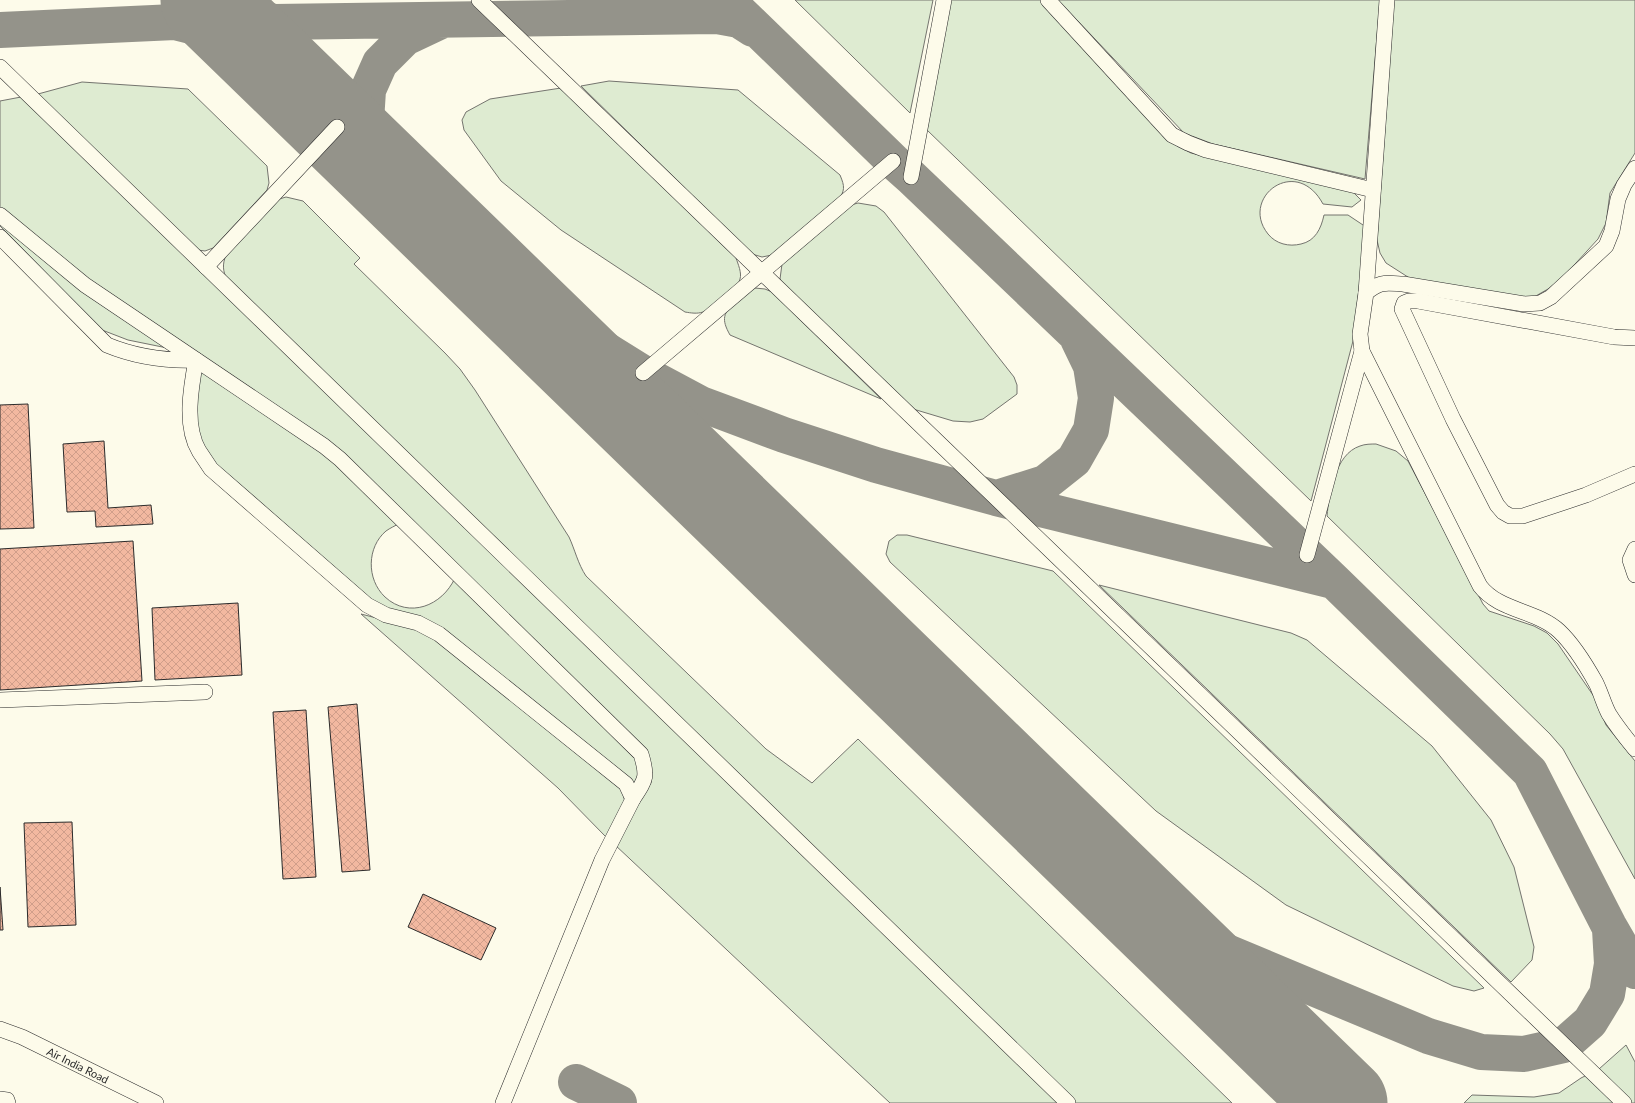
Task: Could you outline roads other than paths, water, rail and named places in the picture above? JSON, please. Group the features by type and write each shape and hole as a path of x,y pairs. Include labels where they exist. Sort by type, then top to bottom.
{"street":[{"path":"479,0 1624,1103"},
{"path":"911,177 944,0"},
{"path":"1048,0 1172,135 1206,150 1373,190"},
{"path":"1386,0 1366,293 1360,334 1362,351 1480,586 1486,594 1499,602 1547,622 1559,632 1580,656 1596,683 1608,713 1635,749"},
{"path":"0,67 1068,1103"},
{"path":"206,267 337,127"},
{"path":"643,373 893,161"},
{"path":"1366,293 1376,285 1388,283 1403,284 1524,304 1540,303 1551,297 1606,246 1612,231 1618,199 1624,185 1635,168"},
{"path":"0,215 85,285 324,446 340,459 641,754 645,767 645,780 633,798 602,860 503,1103"},
{"path":"0,237 107,345 123,352 150,358 172,361 196,360"},
{"path":"1635,338 1614,337 1418,301 1409,301 1404,303 1402,309 1477,468 1497,505 1503,512 1510,516 1523,516 1586,495 1635,474"},
{"path":"1307,555 1362,351"},
{"path":"196,360 191,387 192,433 198,450 212,469 366,605 386,615 418,623 438,634 626,784 633,798"},
{"path":"1635,549 1630,560 1635,575"},
{"path":"0,700 205,692"},
{"name":"Air India Road","path":"0,1029 22,1037 156,1103"},
{"path":"0,1099 7,1100 8,1103"}]}
